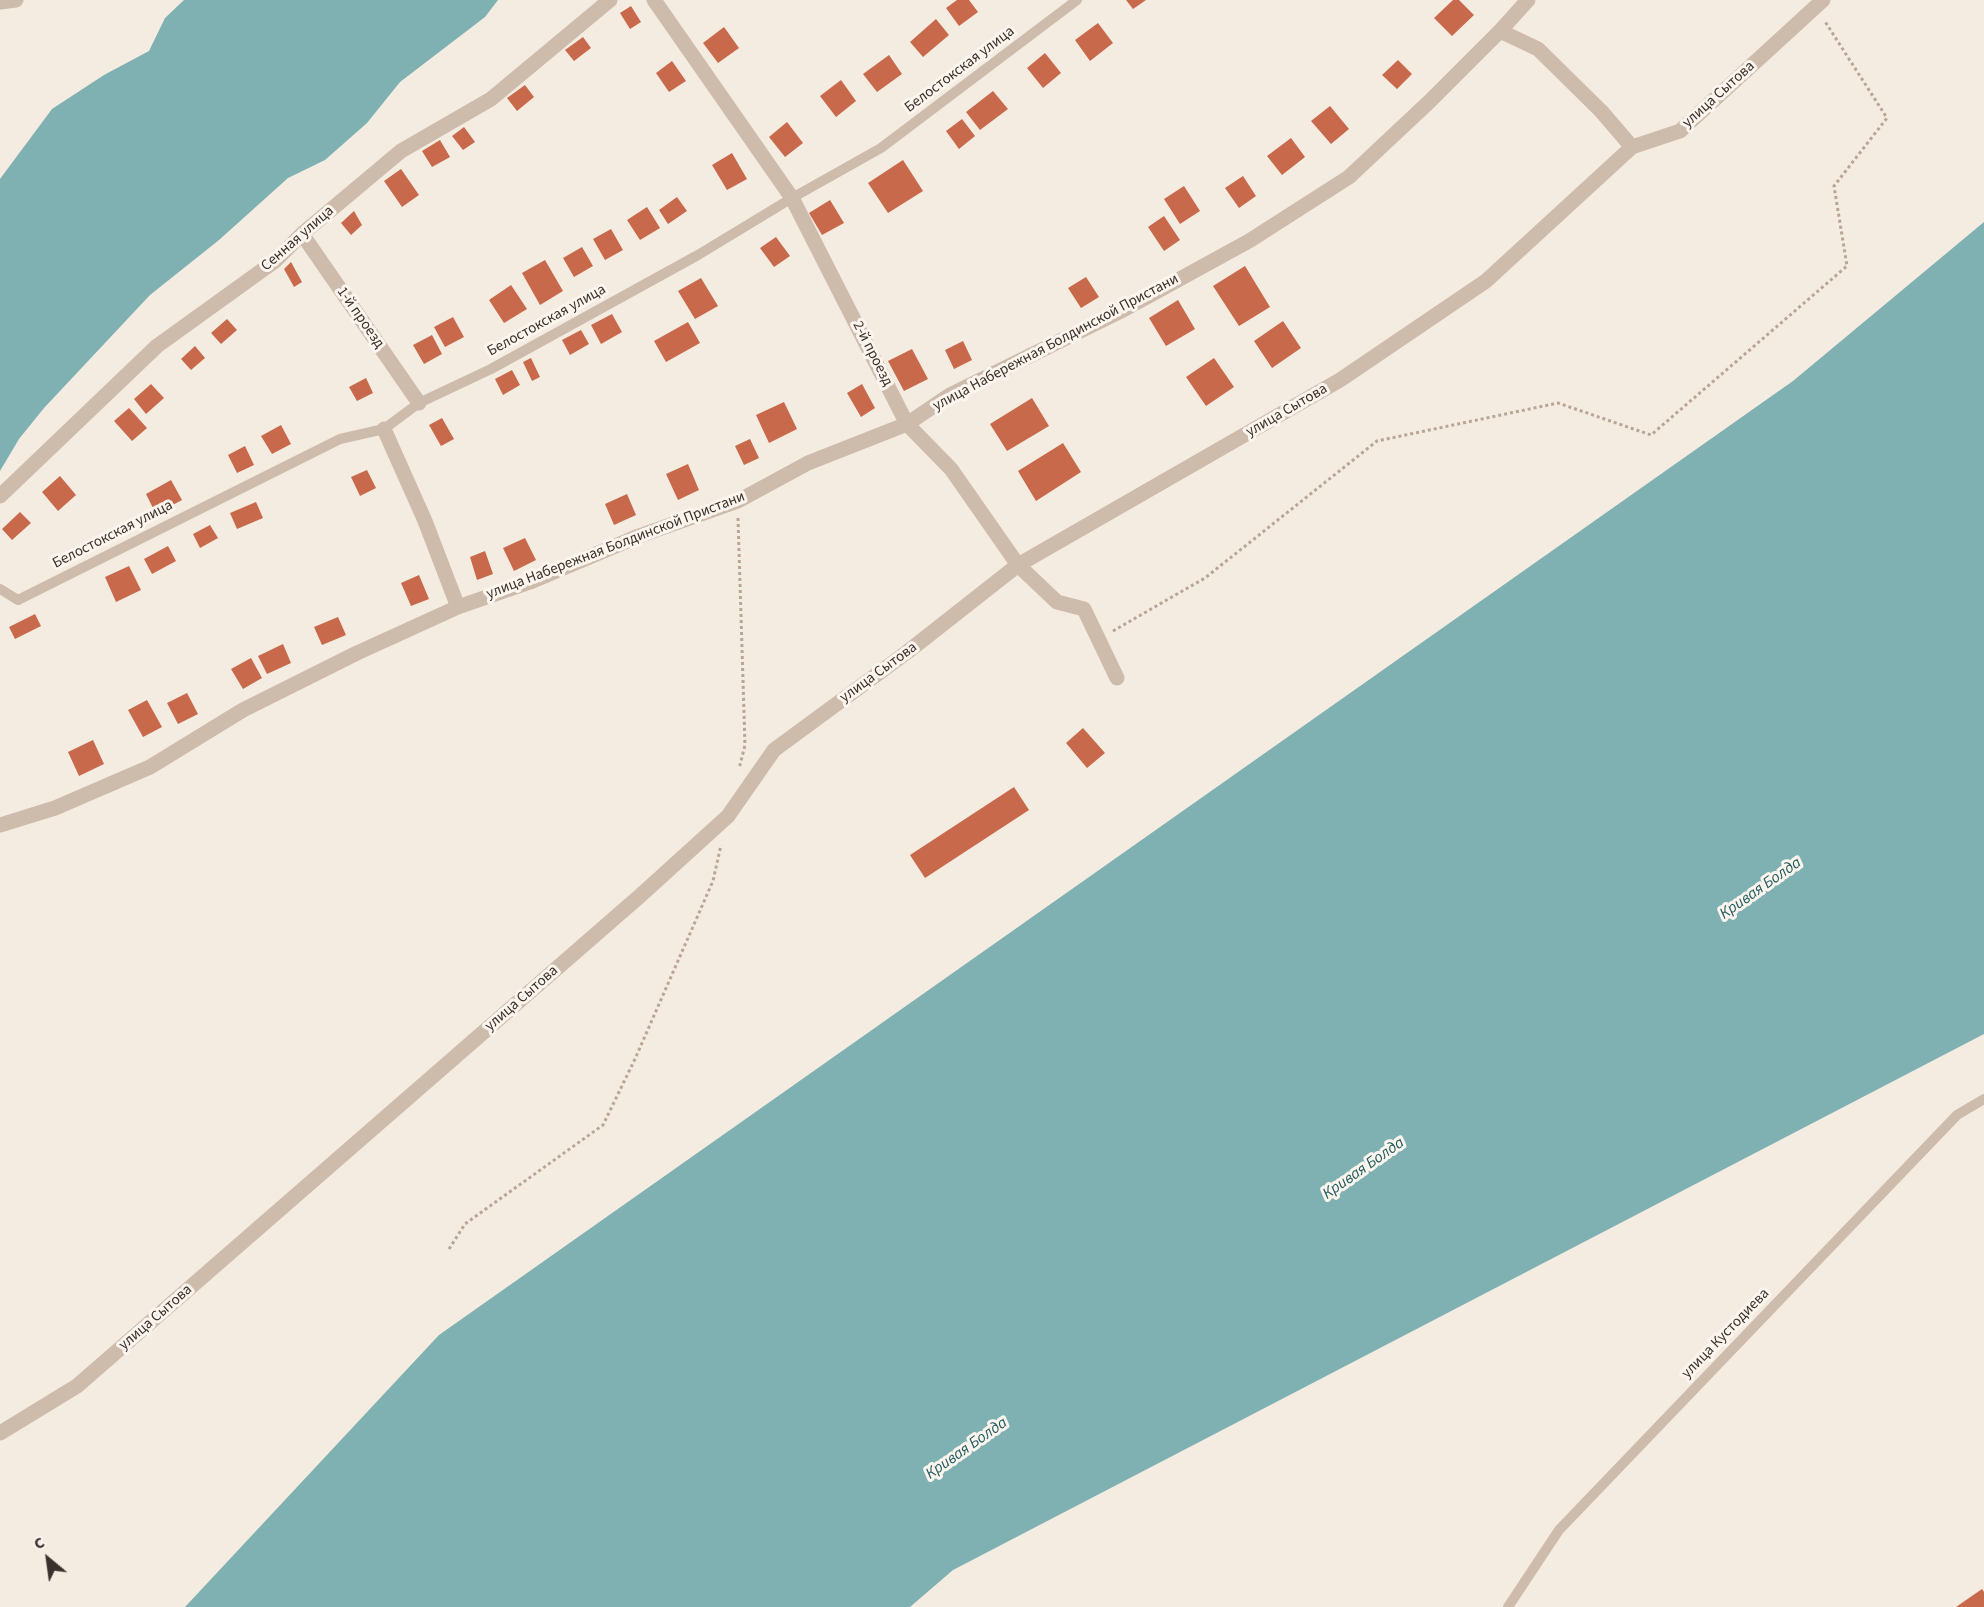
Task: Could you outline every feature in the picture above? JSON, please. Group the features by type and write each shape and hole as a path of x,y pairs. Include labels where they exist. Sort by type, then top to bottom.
{"street":[{"path":"0,2 16,0"},
{"path":"585,0 593,14"},
{"name":"Сенная улица","path":"0,496 157,346 275,261 302,234 401,151 491,99 610,0"},
{"name":"2-й проезд","path":"654,0 792,198 907,424 951,469 1018,565 1057,602 1084,609 1117,678"},
{"name":"улица Набережная Болдинской Пристани","path":"0,825 55,808 150,767 243,710 357,653 458,607 530,582 639,536 738,501 808,463 907,424 950,396 1125,309 1249,241 1349,177 1500,31 1528,0"},
{"name":"улица Сытова","path":"0,1433 77,1386 633,903 728,816 774,750 906,653 1018,565 1340,380 1486,281 1632,147 1680,130 1820,4"},
{"path":"1500,31 1538,49 1601,111 1632,147"},
{"name":"1-й проезд","path":"302,234 419,403"},
{"path":"384,429 425,521 458,607"}],"lane":[{"name":"Белостокская улица","path":"0,589 18,600 340,439 384,429 419,403 491,369 698,255 881,148 1077,0"},
{"name":"улица Кустодиева","path":"1508,1607 1559,1530 1957,1115 1984,1099"}],"path":[{"path":"1099,640 1204,578 1377,441 1558,403 1651,435 1847,266 1834,186 1887,118 1820,4"},
{"path":"738,501 745,745 738,775"},
{"path":"449,1249 465,1224 603,1125 635,1059 713,881 728,816"}],"water":[{"path":"184,0 498,0 485,17 400,82 367,123 325,160 288,178 219,240 150,295 44,408 19,439 0,471 0,179 52,109 104,75 149,51 165,18"},
{"name":"Кривая Болда","path":"1984,222 1984,1034 953,1570 910,1607 185,1607 439,1335 1793,381"}],"building":[{"path":"957,0 969,0 978,12 959,26 946,8"},
{"path":"1126,0 1146,0 1133,9"},
{"path":"1453,0 1459,0 1474,15 1452,36 1434,18"},
{"path":"631,6 641,22 630,29 620,13"},
{"path":"936,19 949,35 923,57 910,42"},
{"path":"1098,23 1113,43 1090,61 1075,40"},
{"path":"724,27 739,48 718,63 703,43"},
{"path":"583,37 591,48 574,61 565,50"},
{"path":"1045,53 1061,73 1043,88 1027,68"},
{"path":"889,55 902,74 877,92 863,74"},
{"path":"1398,60 1412,74 1397,89 1382,75"},
{"path":"672,61 686,81 669,92 656,73"},
{"path":"841,80 856,101 836,117 820,96"},
{"path":"525,85 534,97 517,111 507,98"},
{"path":"993,91 1008,109 980,130 966,112"},
{"path":"1330,106 1349,129 1331,144 1311,121"},
{"path":"962,119 975,136 959,149 946,131"},
{"path":"787,122 803,143 785,157 769,137"},
{"path":"464,127 475,142 463,150 452,136"},
{"path":"1291,138 1305,157 1282,175 1267,156"},
{"path":"440,140 450,157 432,167 422,151"},
{"path":"732,153 747,179 727,190 712,165"},
{"path":"903,160 923,191 888,213 868,183"},
{"path":"401,169 419,195 402,207 384,181"},
{"path":"1243,176 1256,196 1239,208 1225,188"},
{"path":"1184,186 1200,211 1180,224 1164,199"},
{"path":"677,197 687,211 668,224 659,210"},
{"path":"830,200 844,223 822,235 809,213"},
{"path":"647,207 660,228 640,240 627,220"},
{"path":"354,211 362,225 351,235 341,223"},
{"path":"1164,216 1180,240 1164,251 1148,227"},
{"path":"611,229 623,250 605,260 593,239"},
{"path":"776,237 790,256 774,267 760,248"},
{"path":"582,247 593,266 574,277 563,258"},
{"path":"545,260 563,291 540,305 522,273"},
{"path":"291,262 302,282 294,287 284,269"},
{"path":"1245,266 1270,307 1239,326 1213,286"},
{"path":"1086,277 1099,297 1081,308 1068,288"},
{"path":"701,278 718,306 695,319 678,291"},
{"path":"511,285 527,309 504,323 489,300"},
{"path":"1178,300 1195,329 1166,346 1149,318"},
{"path":"612,314 622,332 601,344 591,325"},
{"path":"453,317 464,337 445,347 434,327"},
{"path":"227,319 237,330 221,344 211,333"},
{"path":"1283,321 1301,348 1272,368 1254,341"},
{"path":"688,322 700,343 666,362 654,341"},
{"path":"581,330 589,344 570,355 562,340"},
{"path":"432,335 442,354 424,364 413,345"},
{"path":"963,341 972,360 954,369 945,350"},
{"path":"195,346 205,358 191,370 181,359"},
{"path":"912,349 928,379 904,391 888,361"},
{"path":"531,358 540,377 532,381 523,362"},
{"path":"1214,358 1234,387 1206,406 1186,377"},
{"path":"512,370 520,385 503,395 495,379"},
{"path":"366,378 373,393 357,401 349,387"},
{"path":"151,384 164,398 146,414 134,399"},
{"path":"862,384 875,408 861,417 847,393"},
{"path":"1032,398 1049,426 1007,451 990,424"},
{"path":"784,402 797,429 769,443 756,415"},
{"path":"129,408 147,428 132,441 114,421"},
{"path":"442,418 454,439 441,446 429,425"},
{"path":"281,425 291,444 272,454 261,436"},
{"path":"750,439 759,458 744,465 735,446"},
{"path":"1063,443 1081,472 1036,501 1018,471"},
{"path":"245,446 254,465 237,473 228,455"},
{"path":"688,464 699,490 678,500 666,474"},
{"path":"367,470 376,488 360,496 351,477"},
{"path":"60,476 76,495 58,511 42,492"},
{"path":"171,480 182,500 156,514 146,494"},
{"path":"627,494 636,515 614,525 605,504"},
{"path":"256,502 263,518 237,529 230,513"},
{"path":"20,512 31,523 12,540 2,529"},
{"path":"210,525 218,538 200,548 193,534"},
{"path":"525,538 536,560 514,571 503,548"},
{"path":"168,546 176,561 152,574 144,559"},
{"path":"485,551 493,574 477,580 470,557"},
{"path":"129,566 141,590 116,602 105,577"},
{"path":"419,575 429,599 411,606 401,583"},
{"path":"35,614 41,626 15,639 9,627"},
{"path":"338,617 346,635 322,645 314,627"},
{"path":"283,644 291,663 267,674 258,656"},
{"path":"251,658 262,678 243,689 231,669"},
{"path":"187,693 198,714 178,724 167,703"},
{"path":"147,700 162,727 143,737 128,710"},
{"path":"1083,728 1105,753 1087,768 1066,743"},
{"path":"93,740 104,764 79,776 68,752"},
{"path":"1014,787 1029,810 925,878 910,855"},
{"path":"1982,1589 1984,1607 1956,1607"}]}
